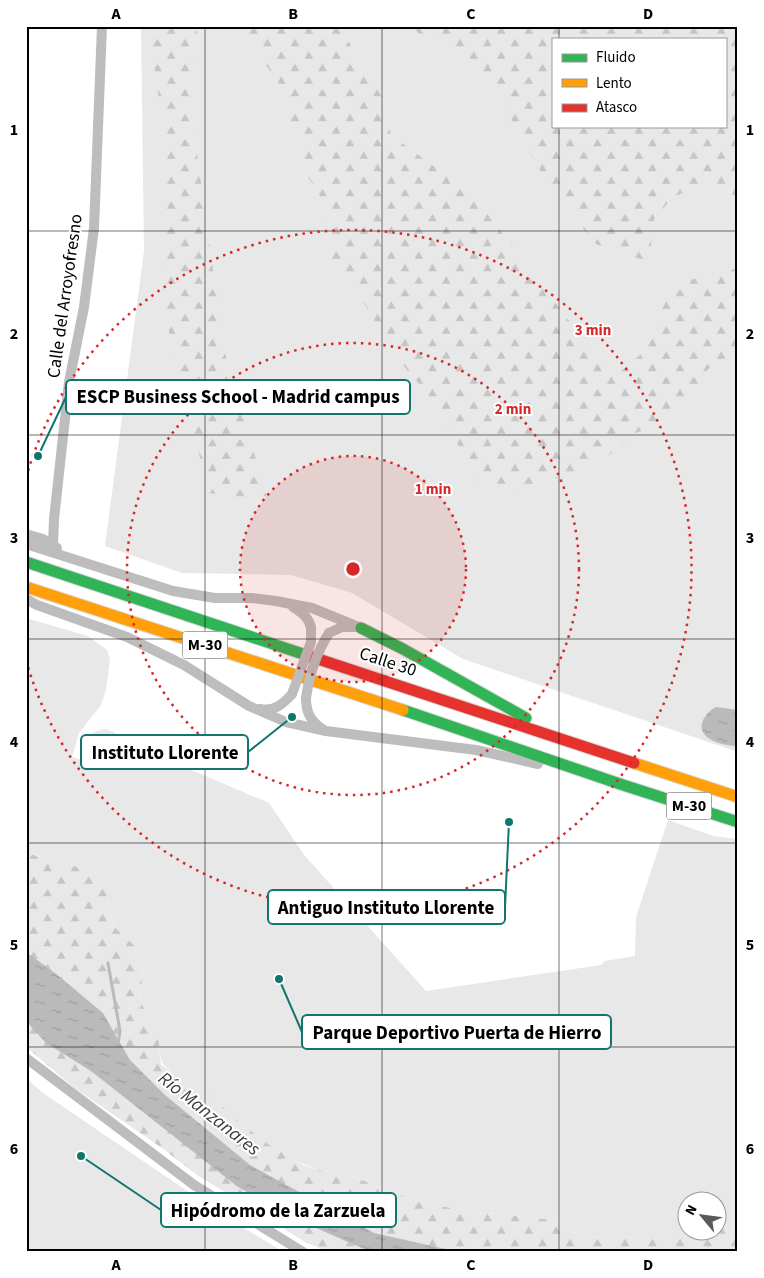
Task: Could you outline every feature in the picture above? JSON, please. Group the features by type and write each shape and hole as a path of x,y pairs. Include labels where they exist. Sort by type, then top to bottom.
{"highway":[{"name":"Calle 30","path":"26,562 738,797"},
{"name":"M-30","path":"26,587 468,731 578,770 738,822"},
{"path":"26,592 48,595"},
{"path":"361,628 389,641 526,718 614,748 647,768"},
{"path":"538,764 578,770"}],"street":[{"name":"Calle del Arroyofresno","path":"54,545 54,519 69,382 84,307 94,228 102,26"},
{"name":"Calle del Arroyofresno","path":"43,539 54,519"},
{"path":"26,534 43,539 70,557"},
{"path":"26,544 173,591 215,598 252,598 312,608 361,628"},
{"path":"26,599 37,605 127,638 184,665 249,706 286,722 326,731 476,750 538,764"},
{"path":"249,706 264,710 274,709 284,703 292,694 311,642 310,622 305,615 292,607 276,601"},
{"path":"326,731 318,726 309,716 306,709 308,687 322,645 328,633 342,627 361,628"},
{"path":"26,1058 194,1185 303,1252"}],"green space":[{"path":"141,26 738,26 738,752 463,659 352,593 291,575 182,573 105,546 144,251"},
{"path":"148,26 197,26 194,80 187,80 224,350 268,501 209,493 170,338 161,279 166,146"},
{"path":"242,26 339,26 382,97 391,135 473,195 613,378 642,353 673,284 738,268 738,361 708,369 682,410 655,426 627,436 621,445 608,456 564,476 502,492 478,483 444,422 426,400 419,384 402,364 383,336 357,291 346,286 335,271 328,248 326,218 320,196 306,174 303,143 290,123 287,95 242,31"},
{"path":"412,26 738,26 738,196 700,186 673,197 654,219 649,262 596,244 556,196 519,136 491,77 460,50 418,33"},
{"path":"26,618 88,636 107,650 110,660 106,690 101,705 79,733 72,757 82,760 92,733 107,729 194,771 269,803 305,856 426,991 601,965 605,961 635,956 636,917 668,820 713,836 738,839 738,1223 726,1226 726,1190 676,1190 676,1238 644,1239 619,1236 597,1238 573,1232 553,1220 467,1211 420,1202 348,1175 317,1170 294,1160 263,1141 163,1064 158,1036 140,1002 143,967 134,945 113,926 108,898 108,879 95,872 26,853"},
{"path":"26,853 95,872 108,879 108,898 113,926 134,945 143,967 140,1001 158,1036 161,1065 197,1087 268,1144 303,1165 317,1170 348,1175 420,1202 467,1211 553,1220 573,1232 597,1238 619,1236 644,1239 676,1237 676,1240 726,1240 726,1226 738,1223 738,1252 328,1252 305,1242 197,1175 162,1148 76,1089 26,1047"},
{"path":"26,1078 43,1093 227,1218 284,1252 26,1252"}],"water":[{"path":"716,707 738,710 738,747 713,741 705,735 702,727 703,722 708,713"},
{"path":"26,952 55,973 103,1013 130,1060 165,1095 250,1165 374,1233 459,1252 371,1252 307,1224 238,1187 91,1071 46,1043 26,1021"}],"waterway":[{"path":"108,963 120,1031 118,1044"}],"traffic: fast":[{"path":"26,562 309,656"},
{"path":"361,628 403,649 526,718"},
{"path":"403,710 738,822"}],"traffic: slow":[{"path":"26,587 403,710"},
{"path":"634,763 738,797"}],"traffic: jam":[{"path":"309,656 634,763"}],"place":[{"name":"ESCP Business School - Madrid campus","path":"38,456"},
{"name":"Instituto Llorente","path":"292,717"},
{"name":"Antiguo Instituto Llorente","path":"509,822"},
{"name":"Parque Deportivo Puerta de Hierro","path":"279,979"},
{"name":"Hipódromo de la Zarzuela","path":"81,1156"}],"water label":[{"name":"Río Manzanares","path":"209,1114"}]}
